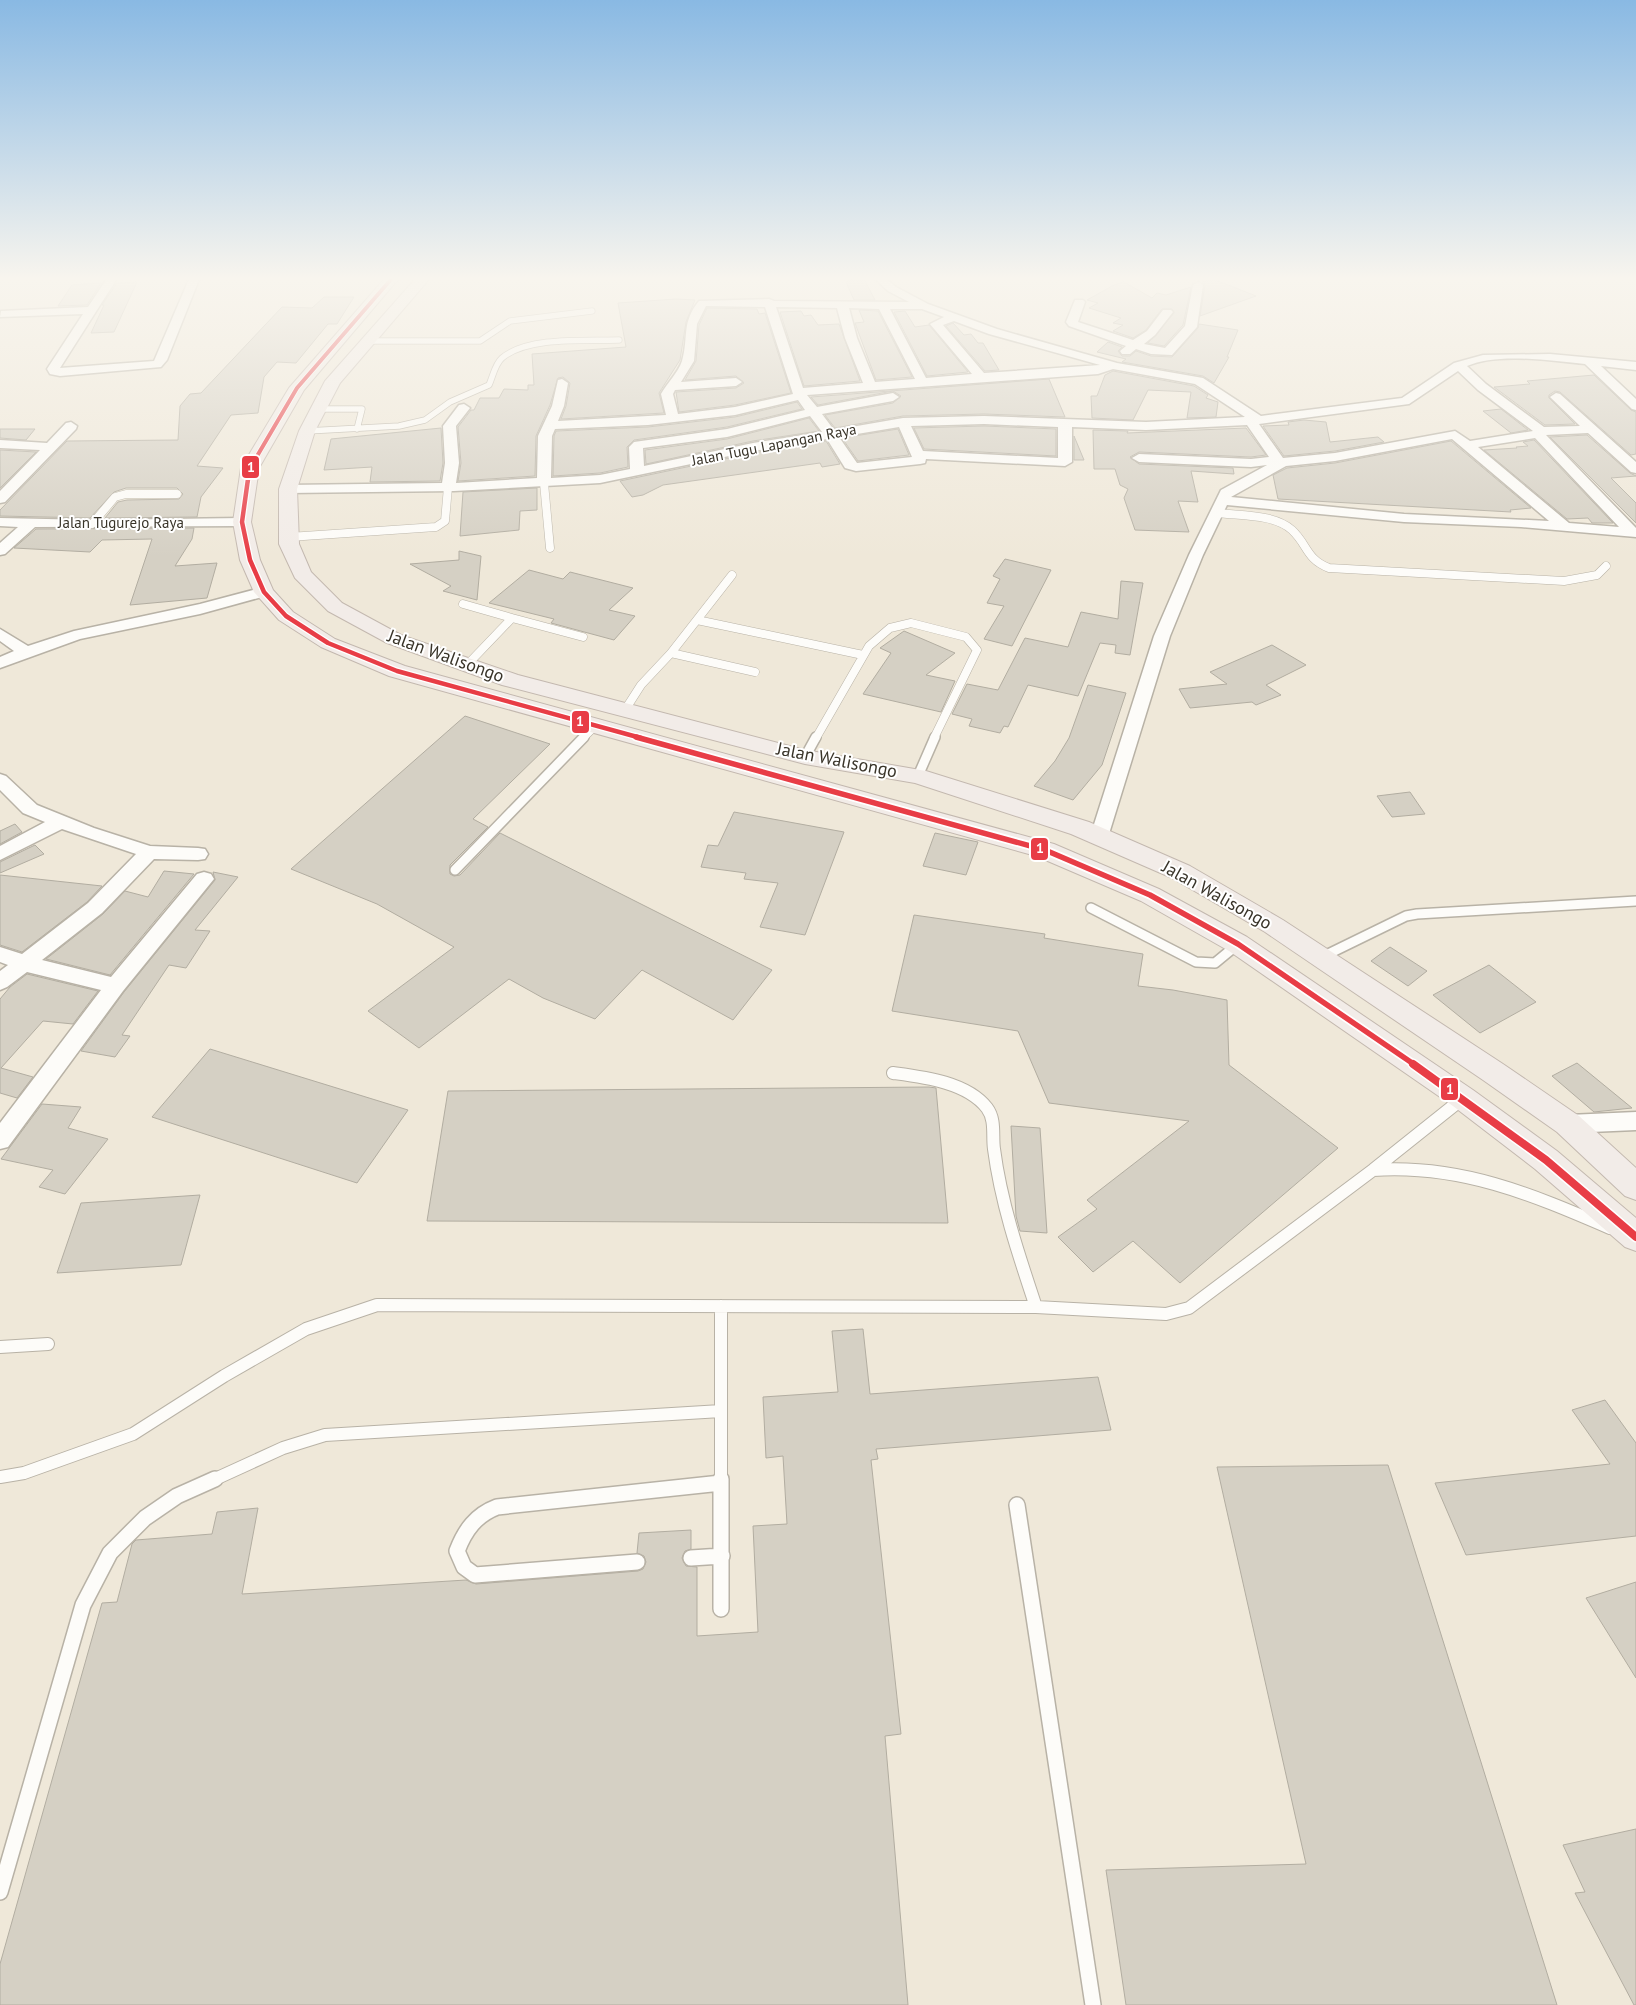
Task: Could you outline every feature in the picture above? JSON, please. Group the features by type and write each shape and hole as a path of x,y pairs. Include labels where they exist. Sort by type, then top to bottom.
{"highway":[{"name":"Jalan Walisongo","path":"312,371 297,388 250,468 242,522 250,560 264,592 286,616 328,643 397,671 1045,850 1150,895 1238,944 1463,1098 1546,1160 1636,1238"},
{"name":"Jalan Walisongo","path":"342,371 333,381 322,420 288,489 289,544 302,574 335,607 394,640 510,680 805,757 918,776 1080,828 1181,872 1274,926 1568,1124 1636,1186"}],"street":[{"path":"57,371 85,371"},
{"path":"673,418 667,394 683,371"},
{"path":"791,371 799,394 830,433 851,466 919,460 919,455 903,422"},
{"path":"865,371 871,386"},
{"path":"917,371 922,381"},
{"path":"975,371 980,376 977,378"},
{"path":"549,425 638,422 735,411 799,394 871,386 1089,371"},
{"path":"1139,458 1251,463 1276,460 1255,420 1199,381 1143,371"},
{"name":"Jalan Tugu Lapangan Raya","path":"288,489 448,487 600,480 744,449 903,422 985,427 1065,422 1146,426 1255,420 1405,401 1420,395 1454,371"},
{"path":"1465,371 1482,388 1539,432 1634,533"},
{"path":"1599,371 1636,406"},
{"path":"671,387 736,382"},
{"path":"544,483 545,436 558,406 562,384"},
{"path":"637,473 636,447 639,445 726,433 813,412 893,397"},
{"path":"1556,397 1636,469"},
{"path":"448,487 452,463 449,426 464,408"},
{"path":"919,455 985,452 1065,462 1065,422"},
{"path":"0,499 71,426"},
{"path":"1468,445 1539,432 1592,429"},
{"path":"1099,837 1162,636 1196,555 1226,493 1283,462 1335,456 1453,435 1458,436 1565,527"},
{"path":"0,444 51,447"},
{"path":"1220,507 1565,527 1634,533"},
{"name":"Jalan Tugurejo Raya","path":"0,522 92,524 242,522"},
{"path":"0,551 31,522"},
{"path":"0,663 25,651 75,634 200,609 264,592"},
{"path":"0,634 25,651"},
{"path":"0,780 30,809 60,822 149,852 198,854"},
{"path":"0,854 60,822"},
{"path":"0,982 22,962 96,908 149,852"},
{"path":"0,1140 116,986 204,879"},
{"path":"0,954 22,962 116,986"},
{"path":"1568,1124 1636,1121"}],"lane":[{"path":"357,429 363,411 360,408 347,409 322,420 335,430 357,429 399,426 425,420 450,402 489,385 495,371"},
{"path":"544,483 550,548"},
{"path":"289,537 436,527 444,521 448,487"},
{"path":"92,524 115,497 126,494 177,494"},
{"path":"1220,507 1279,521 1292,530 1310,559 1317,564 1329,568 1564,582 1597,575 1606,566"},
{"path":"625,710 642,685 732,575"},
{"path":"463,604 582,637"},
{"path":"467,665 512,618"},
{"path":"697,620 863,655"},
{"path":"805,757 868,646 890,628 912,623 966,637 977,648 976,656 924,758 918,776"},
{"path":"670,653 755,672"},
{"path":"455,870 596,725"},
{"path":"1319,958 1406,916 1577,903 1636,902"},
{"path":"1090,908 1187,959 1204,965 1209,966 1223,960 1238,944"},
{"path":"892,1073 925,1076 975,1098 987,1108 993,1119 994,1148 1015,1245 1036,1307"},
{"path":"0,1477 24,1473 133,1434 224,1376 306,1329 377,1305 1036,1307 1166,1314 1189,1308 1373,1170 1463,1098"},
{"path":"1373,1170 1420,1168 1467,1177 1537,1197 1636,1238"},
{"path":"721,1306 722,1609"},
{"path":"0,1347 48,1344"},
{"path":"0,1892 83,1605 110,1553 145,1518 176,1496 283,1448 325,1435 721,1411"},
{"path":"637,1562 475,1575 464,1568 457,1551 463,1536 473,1521 483,1512 497,1507 721,1483"},
{"path":"1017,1505 1093,2005"},
{"path":"691,1558 722,1556"}],"building":[{"path":"222,371 270,371 264,377 258,413 231,415 197,466 223,468 201,497 197,517 105,518 118,502 127,500 179,499 183,494 177,488 126,488 114,492 90,518 0,516 0,510 67,441 178,440 180,406 190,394 201,393"},
{"path":"533,371 673,371 659,393 664,413 561,419 566,406 570,383 563,377 558,378 550,405 536,436 535,476 458,481 461,463 458,427 471,410 474,410 480,398 499,398 504,389 528,390 528,385 534,385"},
{"path":"690,371 784,371 791,393 735,405 679,412 676,392 736,388 744,383 736,376 685,380"},
{"path":"799,371 856,371 860,381 804,386"},
{"path":"873,371 909,371 912,377 876,380"},
{"path":"924,371 968,372 927,376"},
{"path":"1113,371 1194,386 1208,395 1206,398 1218,402 1216,417 1187,418 1191,392 1148,390 1133,420 1092,418 1091,396 1097,396 1105,375"},
{"path":"1172,371 1221,371 1214,383 1203,376"},
{"path":"1594,375 1631,410 1636,412 1636,454 1631,455 1560,392 1555,391 1549,395 1549,398 1575,424 1545,425 1494,387 1530,384 1527,381"},
{"path":"1049,379 1065,417 984,414 903,416 835,428 825,415 893,403 901,396 893,391 818,405 811,397"},
{"path":"797,402 802,409 727,427 634,440 627,447 628,467 600,473 553,476 554,436 556,431 648,427 735,417"},
{"path":"1501,409 1528,430 1511,433 1483,411"},
{"path":"809,418 819,431 753,441 646,464 645,450 727,439"},
{"path":"1304,420 1326,422 1330,442 1378,437 1384,442 1335,451 1284,456 1263,426 1289,425 1288,422"},
{"path":"984,426 1056,429 1056,456 924,449 914,428"},
{"path":"441,428 443,463 440,481 370,482 372,467 324,470 331,439"},
{"path":"1246,428 1266,455 1251,457 1139,452 1130,457 1139,464 1233,468 1234,474 1191,471 1198,502 1178,501 1189,532 1135,530 1124,498 1128,489 1120,485 1115,469 1094,469 1093,430 1128,431 1127,433"},
{"path":"0,429 35,429 26,440 0,438"},
{"path":"898,429 909,455 858,461 842,438"},
{"path":"1587,435 1630,473 1636,476 1611,478 1636,503 1636,523 1550,437"},
{"path":"1074,436 1084,460 1074,460"},
{"path":"1534,440 1613,523 1592,523 1588,518 1567,519 1484,450 1528,446 1523,442"},
{"path":"826,441 840,464 822,467 820,463 663,485 643,495 632,497 620,481 753,453"},
{"path":"1451,441 1531,508 1510,510 1511,512 1278,499 1273,475 1287,468 1335,463"},
{"path":"0,450 36,452 0,488"},
{"path":"537,488 537,510 520,511 519,530 460,536 463,492"},
{"path":"194,528 192,539 175,566 217,563 207,598 130,605 152,539 102,540 90,552 14,548 36,529"},
{"path":"459,551 481,556 477,600 443,591 451,586 410,564 459,560"},
{"path":"1005,559 1051,570 1012,646 984,639 1004,606 987,603 1000,579 993,576"},
{"path":"529,570 563,579 570,572 633,588 609,610 635,616 614,640 551,623 554,619 489,603"},
{"path":"1121,581 1143,583 1130,655 1115,653 1116,645 1100,643 1078,696 1028,685 1008,727 1004,726 1000,733 969,726 972,719 952,714 967,684 998,690 1025,638 1068,647 1081,612 1118,619"},
{"path":"904,631 955,653 926,675 955,681 941,712 863,694 891,653 880,648"},
{"path":"1272,645 1306,665 1266,685 1281,695 1256,705 1252,702 1190,708 1179,689 1227,684 1210,672"},
{"path":"1088,685 1126,693 1102,765 1073,800 1034,786 1055,761 1069,738"},
{"path":"465,716 550,744 473,819 488,827 450,865 450,874 454,876 460,875 500,833 772,970 733,1020 642,970 595,1019 543,998 509,979 419,1048 368,1011 454,947 377,904 291,869"},
{"path":"1410,792 1425,814 1392,817 1377,796"},
{"path":"734,812 844,832 805,935 760,927 778,883 744,879 746,873 701,867 708,845 718,846"},
{"path":"15,824 22,832 0,844 0,831"},
{"path":"935,833 978,842 966,875 923,866"},
{"path":"35,845 44,854 0,873 0,862"},
{"path":"164,871 194,874 110,975 46,959 103,914 125,891 148,897"},
{"path":"213,872 238,877 195,930 210,931 186,968 169,965 122,1035 130,1036 115,1057 81,1051 124,992 215,880"},
{"path":"0,875 102,886 87,902 22,952 0,945"},
{"path":"914,915 1045,934 1044,938 1143,954 1138,986 1227,1000 1229,1065 1338,1148 1180,1283 1133,1241 1093,1272 1058,1237 1097,1209 1087,1200 1189,1121 1049,1103 1018,1031 892,1011"},
{"path":"1390,947 1427,971 1408,986 1371,961"},
{"path":"1489,965 1536,1002 1480,1033 1433,995"},
{"path":"27,974 98,991 73,1024 43,1021 1,1068 33,1077 17,1098 0,1093 0,999 10,987"},
{"path":"210,1049 408,1110 357,1183 152,1117"},
{"path":"1577,1063 1632,1108 1594,1112 1552,1076"},
{"path":"936,1088 948,1223 427,1221 448,1091"},
{"path":"42,1104 81,1107 68,1128 108,1139 65,1194 39,1187 53,1170 1,1159"},
{"path":"1011,1126 1040,1128 1047,1233 1020,1231 1016,1216"},
{"path":"200,1195 181,1265 57,1273 81,1203"},
{"path":"863,1329 870,1394 1098,1377 1111,1430 876,1449 878,1459 871,1460 901,1734 885,1736 908,2005 0,2005 0,1964 102,1603 117,1602 132,1544 136,1540 212,1534 217,1512 258,1508 242,1594 466,1580 476,1584 638,1571 643,1569 646,1562 644,1556 637,1553 639,1533 691,1530 691,1549 685,1551 682,1558 686,1566 697,1567 697,1636 758,1632 753,1526 787,1524 783,1456 766,1458 763,1397 838,1392 832,1331"},
{"path":"1605,1400 1636,1443 1636,1536 1466,1555 1435,1483 1610,1464 1572,1410"},
{"path":"1388,1465 1557,2005 1126,2005 1106,1870 1306,1864 1217,1467"},
{"path":"1636,1582 1636,1678 1586,1598"},
{"path":"1636,1829 1636,2005 1634,2005 1575,1893 1585,1892 1563,1845"}],"transit line":[{"name":"1","path":"312,371 297,388 250,468 242,522 250,560 264,592 286,616 328,643 397,671 1045,850 1150,895 1238,944 1463,1098 1546,1160 1636,1237"}]}
